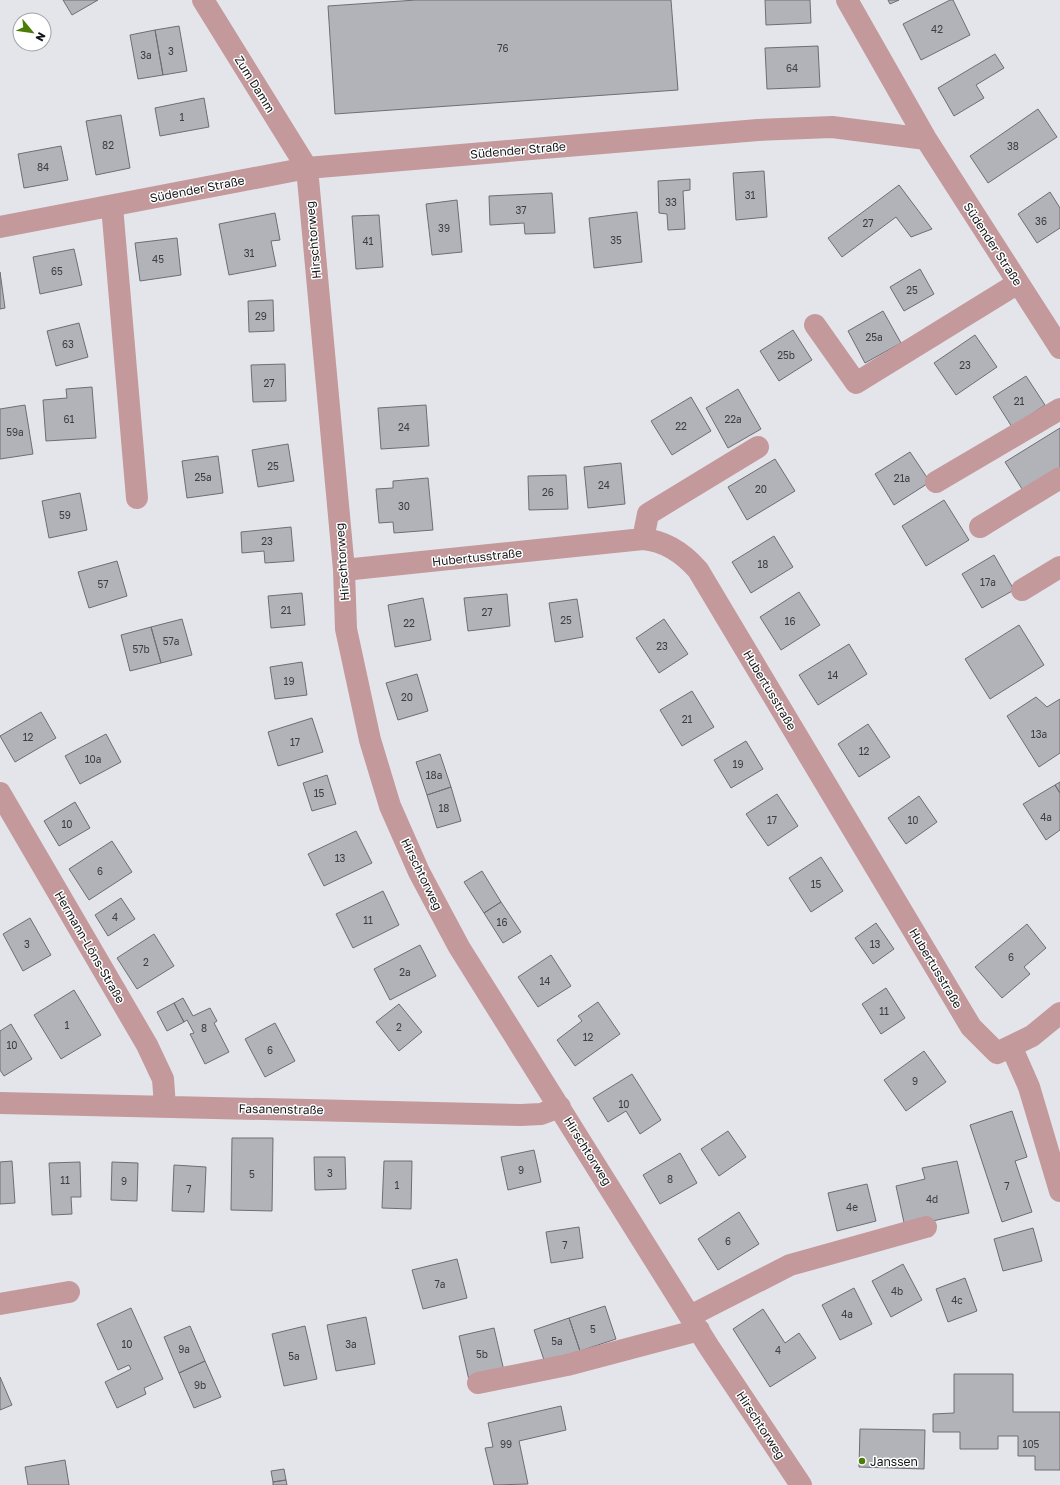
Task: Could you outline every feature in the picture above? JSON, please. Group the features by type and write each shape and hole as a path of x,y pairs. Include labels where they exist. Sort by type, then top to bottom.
{"street":[{"name":"Zum Damm","path":"203,0 307,168"},
{"name":"Südender Straße","path":"847,0 926,139 1060,348"},
{"name":"Südender Straße","path":"0,227 307,168 780,129 832,127 926,139"},
{"name":"Hirschtorweg","path":"307,168 344,570 346,629 370,740 390,806 419,872 459,947 694,1323 801,1485"},
{"path":"112,206 137,498"},
{"path":"816,325 856,383 1018,283"},
{"path":"936,482 1060,409"},
{"path":"643,539 648,514 758,447"},
{"path":"980,527 1060,478"},
{"name":"Hubertusstraße","path":"344,570 643,539 664,543 688,558 698,570 971,1028 997,1053 1032,1036 1060,1013"},
{"path":"1022,590 1060,566"},
{"name":"Hermann-Löns-Straße","path":"0,793 147,1045 163,1079 164,1106"},
{"path":"1011,1046 1029,1087 1060,1191"},
{"name":"Fasanenstraße","path":"0,1103 521,1116 541,1114 560,1107"},
{"path":"478,1383 567,1365 694,1323 790,1264 926,1227"},
{"path":"0,1304 69,1292"}],"building":[{"path":"63,0 98,0 72,15"},
{"path":"416,0 671,0 678,90 335,114 328,6"},
{"path":"765,0 810,0 811,23 766,25"},
{"path":"888,0 899,0 890,4"},
{"path":"950,0 953,0 970,35 921,60 903,24"},
{"path":"179,26 187,71 163,75 155,30"},
{"path":"155,30 163,75 138,79 130,35"},
{"path":"818,46 820,87 767,89 765,48"},
{"path":"995,54 1004,68 976,85 984,98 954,116 938,88"},
{"path":"204,98 209,127 160,136 155,108"},
{"path":"1038,109 1057,137 988,183 970,156"},
{"path":"121,115 130,168 96,175 86,121"},
{"path":"61,146 68,180 24,188 18,154"},
{"path":"764,171 767,217 736,220 733,173"},
{"path":"690,179 690,190 683,191 685,229 668,230 667,214 659,213 658,181"},
{"path":"899,185 932,229 911,237 896,217 842,257 828,238"},
{"path":"1050,192 1060,208 1060,228 1037,243 1018,214"},
{"path":"552,193 555,233 525,234 524,223 490,225 489,196"},
{"path":"457,200 462,252 432,255 426,204"},
{"path":"637,212 642,262 594,268 589,218"},
{"path":"275,213 280,240 271,241 276,266 229,275 219,224"},
{"path":"379,215 383,267 356,269 352,216"},
{"path":"177,238 181,275 140,281 135,243"},
{"path":"74,249 82,285 40,294 33,257"},
{"path":"920,269 934,294 904,311 890,287"},
{"path":"0,272 5,308 0,309"},
{"path":"273,300 274,331 249,332 248,301"},
{"path":"883,311 901,343 865,363 848,331"},
{"path":"79,323 88,357 56,366 47,331"},
{"path":"793,330 812,360 779,381 760,351"},
{"path":"975,335 997,367 956,395 934,363"},
{"path":"285,364 286,401 253,402 251,365"},
{"path":"1026,376 1045,405 1012,427 993,397"},
{"path":"92,387 96,438 46,441 43,400 67,398 66,389"},
{"path":"738,389 761,429 728,448 706,408"},
{"path":"691,397 711,431 672,455 651,421"},
{"path":"25,405 33,454 0,459 0,409"},
{"path":"426,405 429,446 381,449 378,408"},
{"path":"1060,428 1060,470 1024,492 1005,462"},
{"path":"288,444 294,481 258,487 252,450"},
{"path":"910,452 930,482 894,505 875,474"},
{"path":"218,456 223,493 187,498 182,461"},
{"path":"775,459 795,491 747,520 728,487"},
{"path":"621,463 625,504 588,508 584,467"},
{"path":"566,475 568,509 529,510 528,476"},
{"path":"428,478 433,530 394,533 393,522 379,523 376,489 393,488 393,481"},
{"path":"80,493 87,530 49,538 42,501"},
{"path":"944,500 969,540 926,566 902,526"},
{"path":"291,527 294,561 265,563 264,551 242,553 241,532"},
{"path":"774,536 793,567 751,593 732,562"},
{"path":"994,555 1014,590 982,608 962,574"},
{"path":"117,561 127,596 89,608 78,572"},
{"path":"799,592 820,625 781,650 760,617"},
{"path":"302,593 305,625 271,628 268,596"},
{"path":"507,594 510,626 468,631 464,598"},
{"path":"423,598 431,640 395,647 388,605"},
{"path":"577,599 583,637 555,642 549,603"},
{"path":"182,619 192,655 161,663 151,627"},
{"path":"664,619 688,654 659,673 636,638"},
{"path":"1019,625 1044,665 990,699 965,659"},
{"path":"151,627 161,663 130,671 121,635"},
{"path":"849,644 867,674 818,705 799,675"},
{"path":"302,662 307,695 275,699 270,667"},
{"path":"417,674 428,711 398,720 386,683"},
{"path":"692,691 714,727 682,746 660,710"},
{"path":"1036,697 1047,707 1060,699 1060,753 1039,767 1007,716"},
{"path":"41,712 56,738 15,762 0,736"},
{"path":"312,718 323,752 278,766 268,732"},
{"path":"868,724 890,757 859,777 838,744"},
{"path":"106,734 121,762 80,784 65,756"},
{"path":"746,741 763,769 731,788 714,760"},
{"path":"440,754 451,787 427,795 416,762"},
{"path":"327,775 336,804 312,811 303,783"},
{"path":"1060,782 1060,793 1055,785"},
{"path":"1055,785 1060,793 1060,830 1046,840 1023,804"},
{"path":"451,787 461,821 437,828 427,795"},
{"path":"777,794 798,826 768,846 746,814"},
{"path":"919,796 937,822 906,844 888,818"},
{"path":"75,802 90,828 59,846 44,821"},
{"path":"356,831 372,863 324,886 308,854"},
{"path":"112,841 132,872 89,900 69,869"},
{"path":"821,857 843,891 811,912 789,878"},
{"path":"482,871 501,902 484,913 464,882"},
{"path":"383,891 399,925 353,948 336,914"},
{"path":"121,898 135,919 108,936 95,915"},
{"path":"501,902 521,932 503,943 484,913"},
{"path":"30,918 51,955 23,971 3,934"},
{"path":"876,923 894,949 873,964 855,938"},
{"path":"1027,924 1046,948 1024,967 1030,974 1002,998 975,967"},
{"path":"154,934 174,966 137,989 117,958"},
{"path":"420,945 436,976 390,1000 374,969"},
{"path":"551,955 571,986 538,1007 518,977"},
{"path":"886,988 905,1018 881,1034 862,1004"},
{"path":"74,990 101,1035 61,1059 34,1015"},
{"path":"183,998 193,1016 210,1008 217,1021 214,1023 229,1052 205,1064 190,1034 194,1033 187,1020 184,1022 174,1003"},
{"path":"598,1002 620,1034 575,1066 557,1040 582,1021 578,1016"},
{"path":"174,1003 184,1022 167,1031 157,1012"},
{"path":"399,1004 422,1032 399,1051 376,1022"},
{"path":"275,1023 295,1061 265,1077 245,1039"},
{"path":"11,1024 32,1059 4,1076 0,1070 0,1031"},
{"path":"924,1051 946,1082 906,1111 884,1080"},
{"path":"632,1074 661,1120 640,1134 626,1111 608,1122 593,1098"},
{"path":"1012,1111 1027,1157 1015,1161 1032,1212 1002,1222 970,1125"},
{"path":"728,1131 746,1157 719,1176 701,1149"},
{"path":"232,1138 273,1138 272,1211 231,1210"},
{"path":"534,1150 541,1182 508,1190 501,1157"},
{"path":"680,1153 697,1183 660,1204 643,1175"},
{"path":"314,1157 345,1157 346,1189 315,1190"},
{"path":"12,1161 15,1203 0,1204 0,1162"},
{"path":"384,1161 412,1161 411,1209 382,1208"},
{"path":"957,1161 969,1213 905,1227 896,1186 925,1179 922,1168"},
{"path":"80,1162 81,1197 71,1197 72,1214 52,1215 49,1163"},
{"path":"112,1162 138,1163 137,1201 111,1200"},
{"path":"174,1165 206,1167 204,1212 172,1211"},
{"path":"867,1184 876,1221 837,1231 828,1193"},
{"path":"739,1212 759,1244 718,1270 698,1239"},
{"path":"579,1227 583,1258 551,1263 546,1232"},
{"path":"1033,1228 1042,1261 1003,1271 994,1239"},
{"path":"457,1259 467,1298 423,1309 412,1270"},
{"path":"903,1264 922,1300 891,1317 872,1281"},
{"path":"965,1278 977,1311 948,1322 936,1289"},
{"path":"854,1288 872,1324 840,1340 822,1305"},
{"path":"605,1306 616,1339 580,1351 569,1318"},
{"path":"131,1308 163,1379 144,1388 146,1394 117,1408 105,1382 131,1369 129,1365 118,1370 97,1324"},
{"path":"763,1309 785,1343 799,1333 816,1358 770,1387 733,1329"},
{"path":"366,1317 375,1364 336,1371 327,1325"},
{"path":"569,1318 580,1351 545,1363 534,1330"},
{"path":"190,1326 205,1361 179,1373 164,1337"},
{"path":"305,1326 317,1379 284,1386 272,1334"},
{"path":"494,1328 504,1371 469,1380 459,1336"},
{"path":"205,1361 221,1397 194,1408 179,1373"},
{"path":"954,1374 1013,1374 1013,1412 1060,1412 1060,1470 1035,1470 1035,1456 1018,1456 1018,1436 998,1436 998,1449 960,1449 960,1432 933,1432 933,1414 954,1413"},
{"path":"0,1377 12,1405 0,1410"},
{"path":"561,1406 566,1430 519,1441 528,1484 494,1485 485,1448 493,1447 488,1423"},
{"path":"860,1429 925,1430 924,1469 859,1467"},
{"path":"65,1460 69,1485 28,1485 25,1467"},
{"path":"284,1469 286,1480 273,1482 271,1471"},
{"path":"286,1480 287,1485 273,1485 273,1482"}],"place":[{"name":"Janssen","path":"862,1461"}]}
